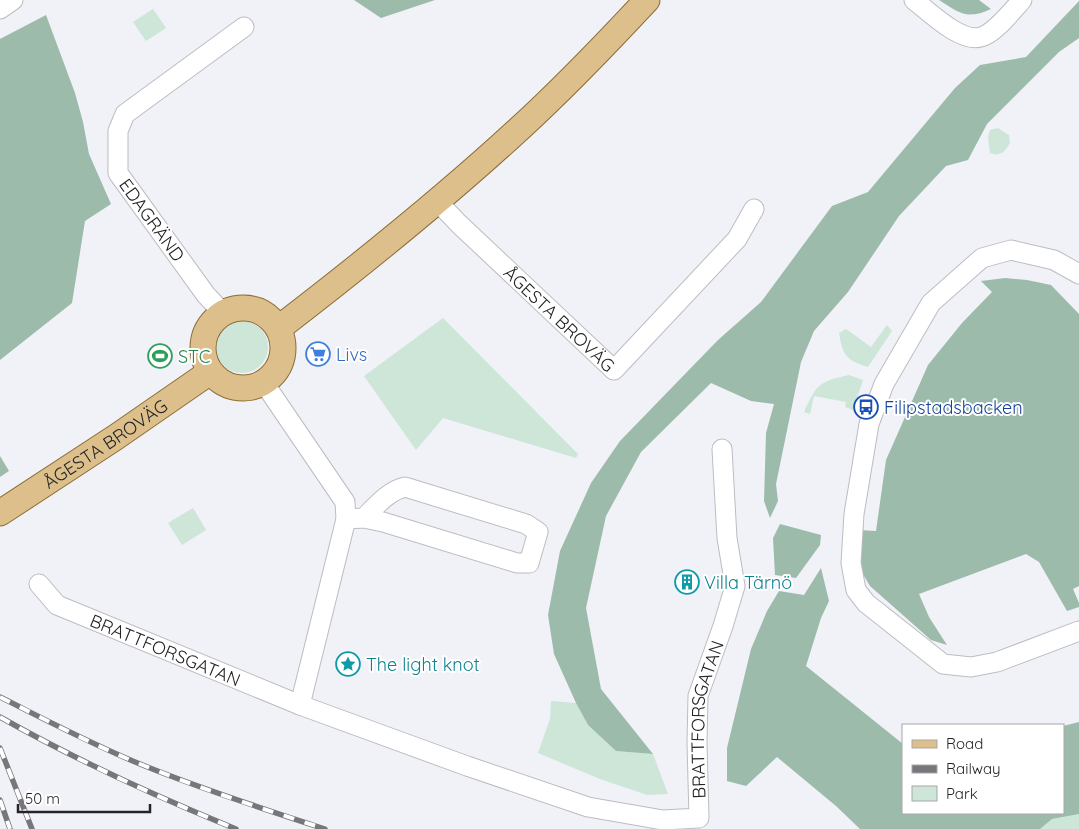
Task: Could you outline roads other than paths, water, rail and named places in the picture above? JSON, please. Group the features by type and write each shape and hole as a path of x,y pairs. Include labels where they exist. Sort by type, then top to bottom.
{"main road":[{"path":"279,328 437,201 552,99 648,0"},
{"path":"241,308 256,310 270,317 279,328 284,347 281,364 271,378 264,383 240,389 224,384 210,372 203,356 204,338 209,326 223,313 241,308"},
{"name":"ÅGESTA BROVÄG","path":"0,513 116,437 210,372"}],"street":[{"path":"0,9 13,0"},
{"path":"914,0 958,34 970,38 982,37 997,27 1022,0"},
{"name":"EDAGRÄND","path":"223,313 210,300 118,173 118,131 124,114 244,27"},
{"name":"ÅGESTA BROVÄG","path":"437,201 458,224 614,370 737,240 754,209"},
{"path":"1079,274 1054,260 1011,250 982,258 930,303 884,384 869,424 854,514 851,563 856,590 866,603 943,664 971,667 997,662 1079,631"},
{"path":"264,383 355,519"},
{"name":"BRATTFORSGATAN","path":"39,584 57,604 300,705 467,766 588,807 663,820 699,818 698,696 735,586 727,538 722,449"},
{"path":"300,705 355,519 396,490 405,487 526,524 538,532 528,563 516,563 383,522 355,519"}],"railway":[{"path":"0,697 90,742 167,775 325,829"},
{"path":"0,717 116,777 236,829"},
{"path":"0,748 32,829"},
{"path":"0,800 10,829"}],"place":[{"name":"Livs","path":"318,354"},
{"name":"STC","path":"160,356"},
{"name":"Filipstadsbacken","path":"866,407"},
{"name":"Villa Tärnö","path":"687,582"},
{"name":"The light knot","path":"348,664"}]}
